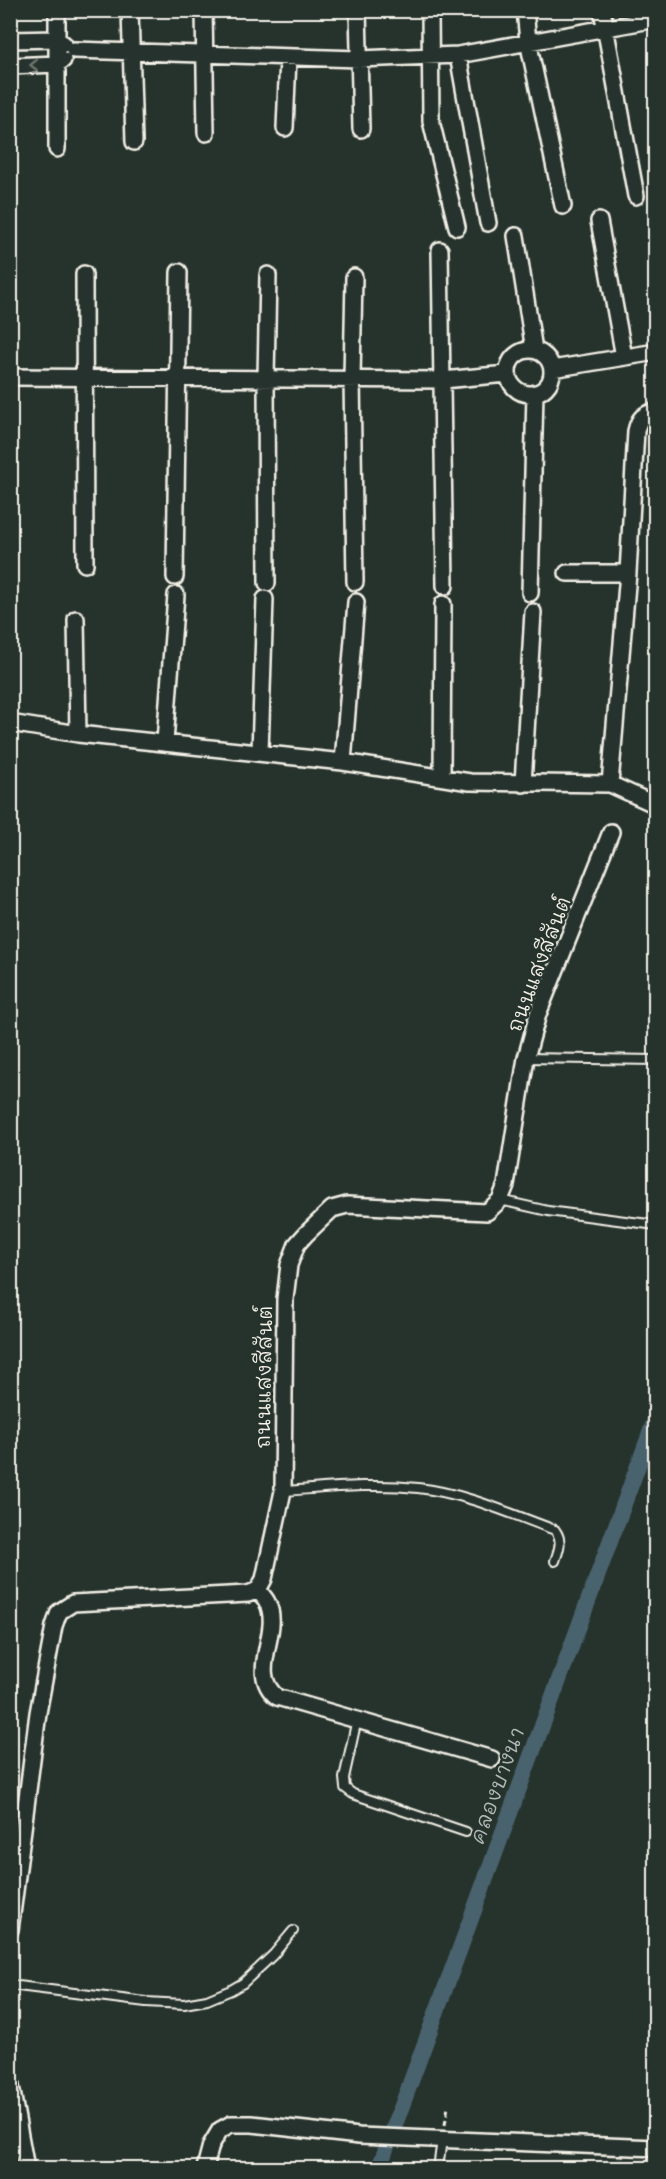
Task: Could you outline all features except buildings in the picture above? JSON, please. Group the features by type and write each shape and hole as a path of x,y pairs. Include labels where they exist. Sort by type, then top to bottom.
{"street":[{"path":"57,10 57,149"},
{"path":"130,10 134,142"},
{"path":"204,10 206,133"},
{"path":"358,10 361,129"},
{"path":"430,10 431,121 457,227"},
{"path":"525,10 528,40 563,206"},
{"path":"602,10 636,196"},
{"path":"10,40 56,39 74,50 359,59 458,55 528,40 656,19"},
{"path":"10,66 57,64 74,50"},
{"path":"458,55 488,223"},
{"path":"285,128 288,58"},
{"path":"599,221 624,357"},
{"path":"516,236 534,350"},
{"path":"440,250 445,586"},
{"path":"175,577 179,272"},
{"path":"84,274 85,564"},
{"path":"267,583 268,274"},
{"path":"354,277 352,378 355,582"},
{"path":"534,350 546,357 552,369 551,375 546,387 535,393 518,391 507,374 510,362 520,352 534,350"},
{"path":"552,369 656,352"},
{"path":"10,377 443,380 507,374"},
{"path":"530,593 535,393"},
{"path":"610,784 628,573 636,431 639,420 644,414 656,411"},
{"path":"567,573 628,573"},
{"path":"165,742 176,595"},
{"path":"260,752 265,599"},
{"path":"343,762 356,602"},
{"path":"442,777 443,604"},
{"path":"523,784 533,612"},
{"path":"76,619 78,734"},
{"path":"10,723 78,734 343,762 470,782 610,784 656,804"},
{"name":"ถนนแสงสีสันต์","path":"258,1590 264,1579 283,1491 285,1299 289,1265 297,1244 332,1209 347,1206 487,1212 500,1200 506,1185 526,1058 538,1014 611,832"},
{"path":"10,1930 38,1713 54,1626 59,1612 73,1603 248,1594 258,1590 270,1611 263,1677 267,1689 276,1697 492,1759"},
{"path":"10,2081 26,2169"},
{"path":"205,2169 211,2145 220,2130 231,2124 252,2124 359,2136 656,2148"}],"lane":[{"path":"526,1058 656,1060"},
{"path":"500,1200 548,1211 656,1225"},
{"path":"283,1491 397,1486 452,1495 555,1530 560,1536 555,1561"},
{"path":"357,1719 344,1778 345,1788 353,1794 466,1832"},
{"path":"10,1985 146,2002 184,2004 207,2000 243,1983 273,1955 293,1931"},
{"path":"438,2169 442,2140"}],"waterway":[{"name":"คลองบางนา","path":"379,2168 656,1417"}]}
